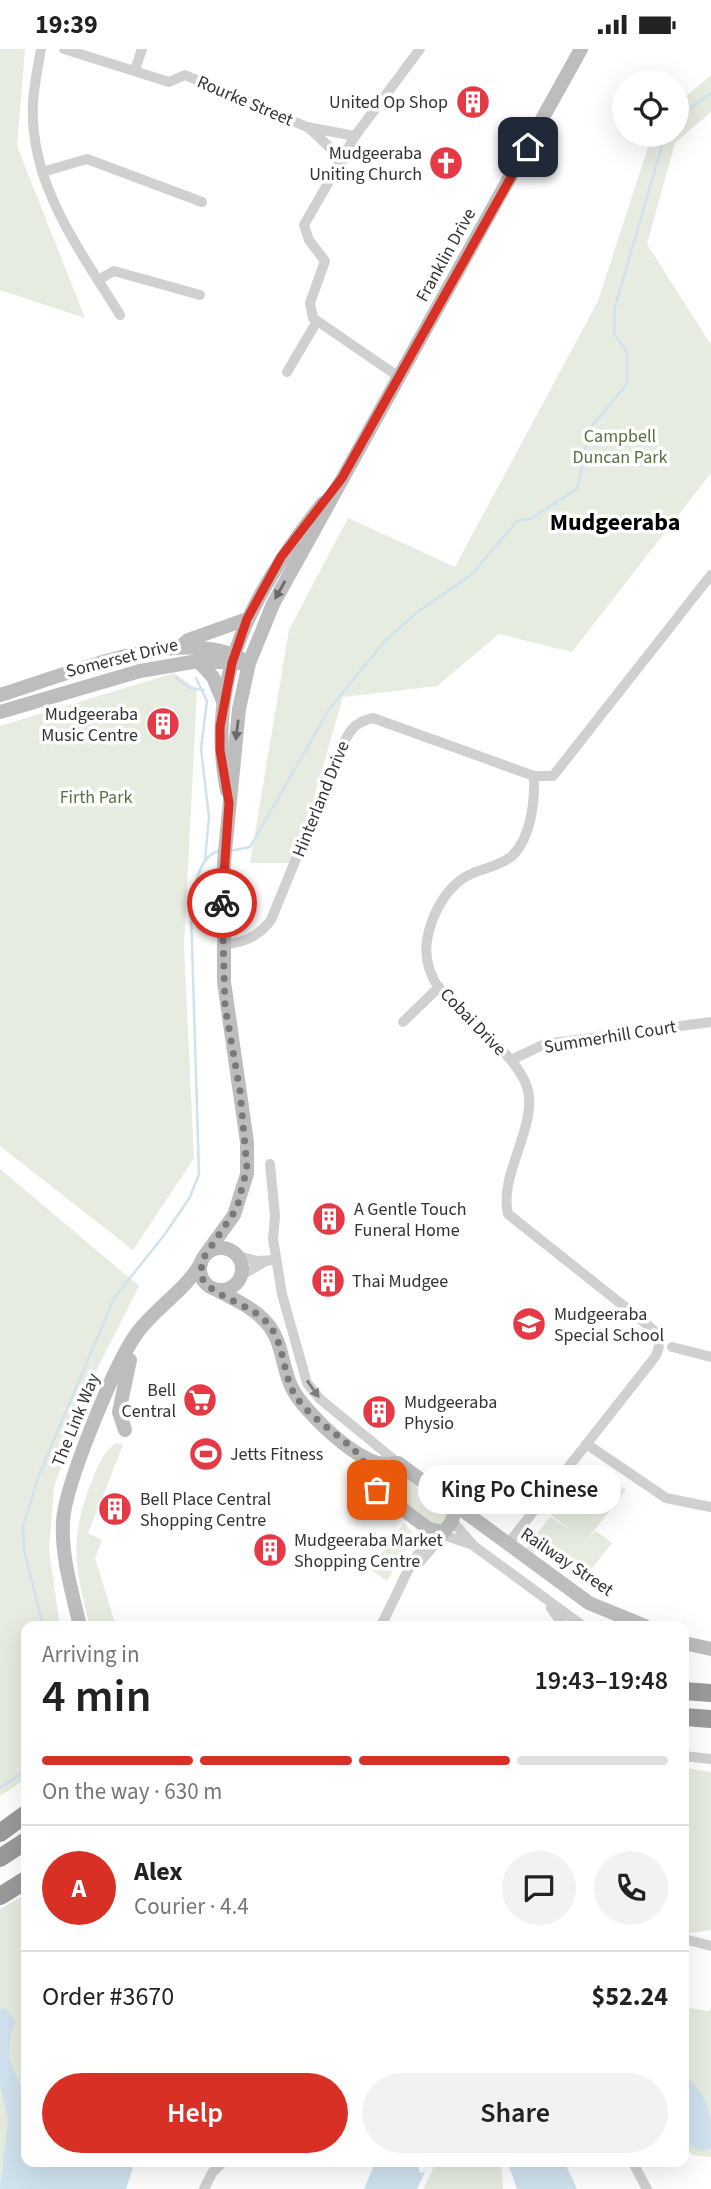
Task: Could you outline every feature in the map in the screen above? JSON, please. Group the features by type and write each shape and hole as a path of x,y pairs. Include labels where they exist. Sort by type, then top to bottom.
{"highway":[{"path":"689,1692 711,1693"},
{"path":"689,1717 711,1719"},
{"path":"0,1833 21,1818"},
{"path":"0,1858 21,1844"},
{"path":"0,1896 21,1883"}],"main road":[{"name":"Franklin Drive","path":"342,478 581,49"},
{"path":"229,803 220,750 223,702 233,659 247,619 281,557 342,478"},
{"path":"237,1255 222,1248 203,1259 201,1276 215,1290 230,1289 241,1276 237,1255 232,1237 234,1215 244,1187 248,1154 225,1006 222,945 225,842 239,709 249,663 272,604 342,478"},
{"path":"179,648 188,640 247,619"},
{"name":"Somerset Drive","path":"0,695 107,663 179,648 204,648 249,663"},
{"name":"Somerset Drive","path":"0,712 112,677 198,661 233,659"},
{"path":"198,661 213,677 223,702"},
{"name":"The Link Way","path":"102,1419 132,1340 170,1300 234,1215"},
{"name":"Railway Street","path":"241,1276 242,1290 253,1310 275,1335 289,1382 301,1403 357,1453 377,1464 392,1464 569,1589 604,1611 631,1621"},
{"name":"The Link Way","path":"170,1300 196,1290 215,1290"},
{"name":"Railway Street","path":"215,1290 253,1310"},
{"name":"The Link Way","path":"79,1621 65,1549 65,1504 102,1419 154,1315"},
{"path":"125,1430 119,1412 130,1360"},
{"name":"Railway Street","path":"357,1453 377,1490 443,1527 454,1511 448,1503"},
{"path":"373,1482 377,1470 392,1464"},
{"path":"443,1527 473,1520"},
{"path":"689,1644 711,1650"},
{"path":"689,1652 711,1650"}],"street":[{"path":"41,49 33,103 34,140 42,172 55,210 120,315"},
{"name":"Rourke Street","path":"64,49 169,82 185,75 307,127 355,136"},
{"path":"135,70 142,49"},
{"path":"399,377 316,323 311,314 310,303 325,261 309,240 304,225 355,136 420,49"},
{"name":"Rourke Street","path":"307,127 342,160"},
{"path":"42,172 87,159 202,202"},
{"path":"99,280 114,271 200,295"},
{"path":"287,372 316,323"},
{"path":"534,776 547,778 559,772 711,575"},
{"name":"Hinterland Drive","path":"222,945 250,938 262,931 271,919 341,748 349,730 358,721 373,718 534,776"},
{"name":"Cobai Drive","path":"534,776 533,806 523,838 513,854 457,882 440,905 427,949 431,971 439,987 511,1060 527,1086 529,1103 508,1189 508,1214 649,1326 659,1337 660,1345 655,1357 588,1444"},
{"path":"403,1022 439,987"},
{"name":"Summerhill Court","path":"511,1060 545,1044 711,1022"},
{"name":"Railway Street","path":"270,1164 271,1260 303,1371 314,1394 392,1464"},
{"path":"237,1255 271,1260"},
{"path":"241,1276 271,1260"},
{"path":"673,1347 711,1357"},
{"path":"507,1545 588,1444 653,1492 674,1501 711,1507"},
{"path":"401,1585 443,1527"},
{"path":"383,1621 412,1562 443,1527"},
{"name":"Railway Street","path":"443,1527 474,1546 549,1605 565,1621"},
{"name":"Railway Street","path":"443,1527 474,1546"},
{"name":"Railway Street","path":"549,1605 580,1621"},
{"name":"Railway Street","path":"549,1605 560,1621"},
{"name":"Railway Street","path":"563,1612 576,1621"},
{"path":"689,1757 711,1759"},
{"path":"689,1940 711,1946"},
{"path":"204,2189 218,2167"},
{"path":"635,2167 647,2189"}],"green space":[{"path":"0,49 25,49 17,146 85,318 0,290"},
{"name":"Campbell Duncan Park","path":"711,75 711,112 689,131 689,94"},
{"name":"Campbell Duncan Park","path":"648,147 674,147 647,244 711,345 711,473 572,652 499,634 437,686 343,697 295,863 250,863 289,630 348,518 455,567 598,301"},
{"name":"Firth Park","path":"174,673 197,689 184,947 194,1158 133,1250 0,1146 0,726"},
{"path":"0,1169 139,1286 96,1371 54,1487 49,1550 59,1621 21,1621 21,1782 0,1796"},
{"path":"117,1443 123,1445 88,1533 102,1540 95,1558 114,1621 89,1621 80,1586 77,1534 85,1499 97,1468"},
{"path":"393,1467 445,1504 448,1518 438,1527 379,1486 381,1474"},
{"path":"587,1469 598,1469 626,1490 586,1541 596,1531 612,1543 582,1581 538,1547 533,1554 526,1548 550,1517 572,1531 551,1515"},
{"path":"404,1523 414,1535 387,1581 370,1569"},
{"path":"689,1769 711,1772 711,1930 689,1933"},
{"path":"21,1897 21,2166 0,2189 0,1909"},
{"path":"689,2008 708,2011 711,2008 711,2157 693,2155 689,2152"},
{"path":"434,2167 501,2167 503,2189 423,2189"}],"water":[{"path":"5,2008 15,2020 9,2048 12,2065 21,2087 21,2167 133,2167 126,2189 0,2189 8,2119 0,2084 0,2009"},
{"path":"689,2079 700,2091 710,2116 711,2149 700,2151 689,2144"},
{"path":"373,2167 418,2167 420,2173 425,2172 417,2189 364,2189"},
{"path":"509,2167 567,2167 577,2189 517,2189"}],"waterway":[{"path":"689,109 711,93"},
{"path":"230,851 250,847 330,708 385,641 416,613 471,575 518,520 530,519 577,489 590,428 627,384 627,352 614,334 615,307 662,147"},
{"path":"176,678 190,688 204,690"},
{"path":"196,678 207,701 201,749 209,817 205,860"},
{"path":"42,1621 24,1550 23,1526 39,1475 114,1298 165,1234 190,1197 199,1174 191,910 195,884 202,866 206,859 220,851"},
{"path":"0,1788 21,1773"}],"way so far":[{"path":"222,903 225,1006 240,1091 247,1168 237,1208 202,1260 201,1276 209,1287 260,1315 278,1341 291,1386 301,1403 321,1424 357,1453 369,1470 377,1490"}],"place":[{"name":"United Op Shop","path":"473,102"},
{"name":"Mudgeeraba Uniting Church","path":"446,163"},
{"name":"Mudgeeraba Music Centre","path":"163,724"},
{"name":"A Gentle Touch Funeral Home","path":"329,1219"},
{"name":"Thai Mudgee","path":"328,1281"},
{"name":"Mudgeeraba Special School","path":"529,1324"},
{"name":"Bell Central","path":"200,1400"},
{"name":"Mudgeeraba Physio","path":"379,1412"},
{"name":"Jetts Fitness","path":"206,1454"},
{"name":"King Po Chinese","path":"377,1490"},
{"name":"Bell Place Central Shopping Centre","path":"115,1509"},
{"name":"Mudgeeraba Market Shopping Centre","path":"270,1550"}],"district":[{"name":"Mudgeeraba","path":"615,522"}],"route":[{"path":"222,903 229,803 222,768 220,727 232,663 247,619 281,557 342,478 528,147"}]}
